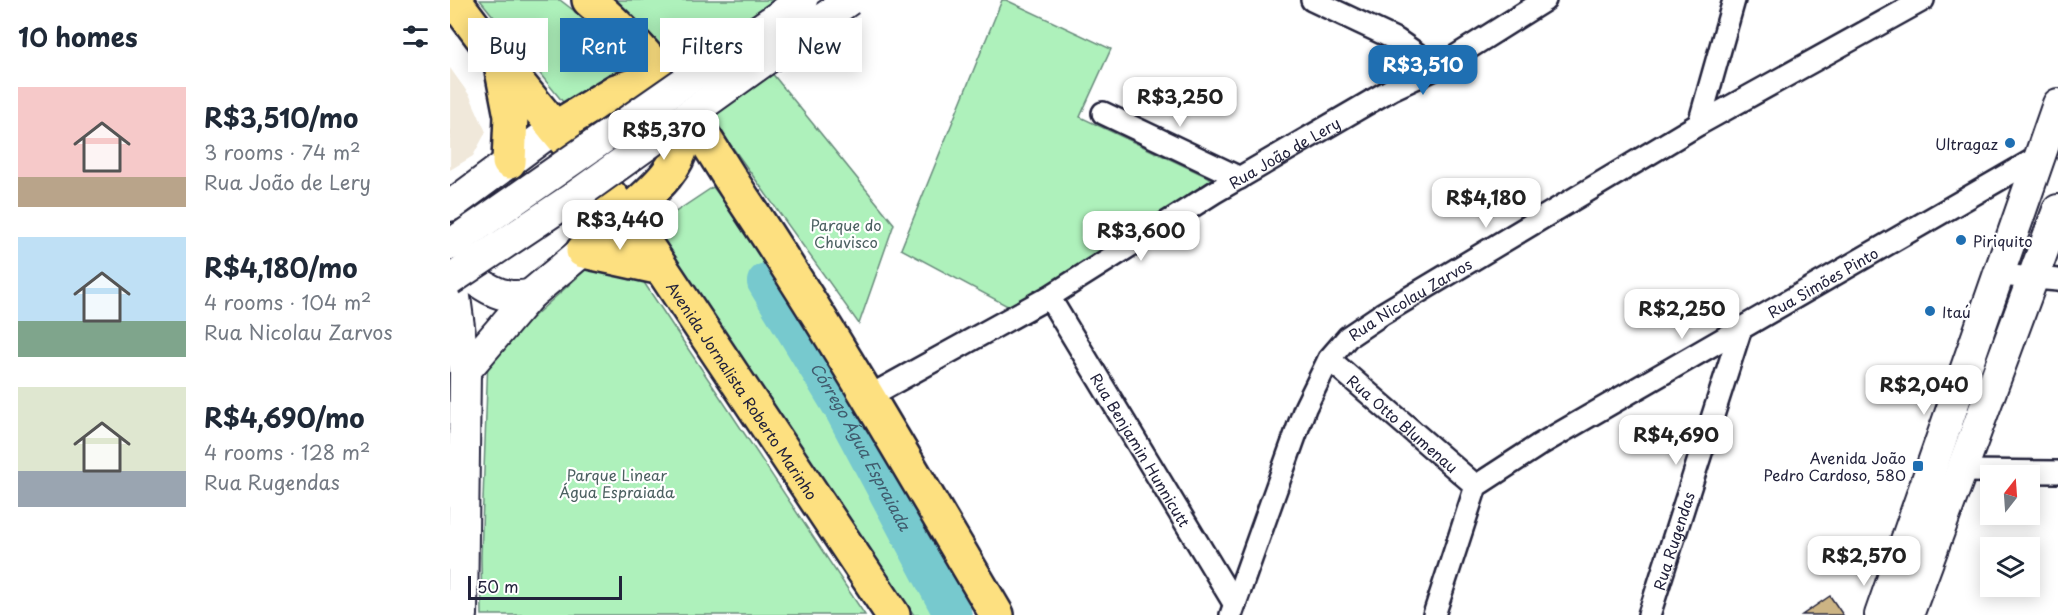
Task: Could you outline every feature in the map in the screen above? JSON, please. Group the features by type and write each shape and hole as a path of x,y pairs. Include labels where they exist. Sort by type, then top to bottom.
{"main road":[{"name":"Avenida Jornalista Roberto Marinho","path":"454,0 468,19"},
{"path":"589,0 621,28 662,77 767,233 868,397 997,615"},
{"path":"502,72 511,116 509,162"},
{"name":"Avenida Jornalista Roberto Marinho","path":"509,72 626,214 893,615"},
{"path":"555,128 616,91 662,77"},
{"path":"626,214 675,164 682,145 686,111"},
{"path":"583,251 661,268"}],"street":[{"path":"450,245 802,0"},
{"path":"450,280 574,196 849,0"},
{"path":"1312,0 1397,40 1437,68"},
{"name":"Rua João de Lery","path":"868,397 1049,297 1240,178 1392,89 1437,68 1545,0"},
{"path":"1699,124 1734,0"},
{"name":"Rua Nicolau Zarvos","path":"1232,609 1305,408 1329,359 1348,337 1382,314 1699,124 1923,0"},
{"path":"1392,89 1401,68 1403,56 1397,40"},
{"path":"1880,615 2058,104"},
{"path":"1103,113 1240,178"},
{"path":"450,206 555,128"},
{"name":"Rua Simões Pinto","path":"1476,486 1539,445 2040,156"},
{"path":"1908,615 1962,471 2046,279 2058,210"},
{"path":"465,371 530,296 626,214"},
{"path":"450,260 497,293 507,296 530,296"},
{"path":"450,260 465,371 456,566 462,615"},
{"path":"2000,275 2046,279"},
{"name":"Rua Benjamin Hunnicutt","path":"1049,297 1232,609"},
{"name":"Rua Rugendas","path":"1649,615 1741,328"},
{"name":"Rua Otto Blumenau","path":"1329,359 1476,486"},
{"path":"1962,471 2058,472"},
{"path":"1434,615 1476,486"}],"shaded area":[{"path":"450,68 470,96 486,132 473,156 450,170"}],"green space":[{"path":"480,0 560,0 583,18 560,18 560,72 622,72 567,107 539,72 548,72 548,18 495,18"},
{"name":"Parque do Chuvisco","path":"617,0 781,0 755,18 660,18 660,51 648,36 648,18 632,18"},
{"path":"1002,0 1111,49 1080,117 1212,179 1046,290 1013,309 901,249"},
{"name":"Parque do Chuvisco","path":"764,63 894,224 859,324 678,72 764,72"},
{"path":"713,187 780,273 757,290 829,409 940,615 914,615 650,229"},
{"name":"Parque Linear Água Espraiada","path":"589,267 639,275 865,615 482,615 481,557 488,357"}],"building":[{"path":"1830,596 1843,615 1802,615"}],"waterway":[{"name":"Córrego Água Espraiada","path":"766,282 843,409 953,615"}],"place":[{"name":"Ultragaz","path":"2010,143"},
{"name":"Piriquito","path":"1961,240"},
{"name":"Itaú","path":"1930,311"},
{"name":"Avenida João Pedro Cardoso, 580","path":"1918,466"}]}
